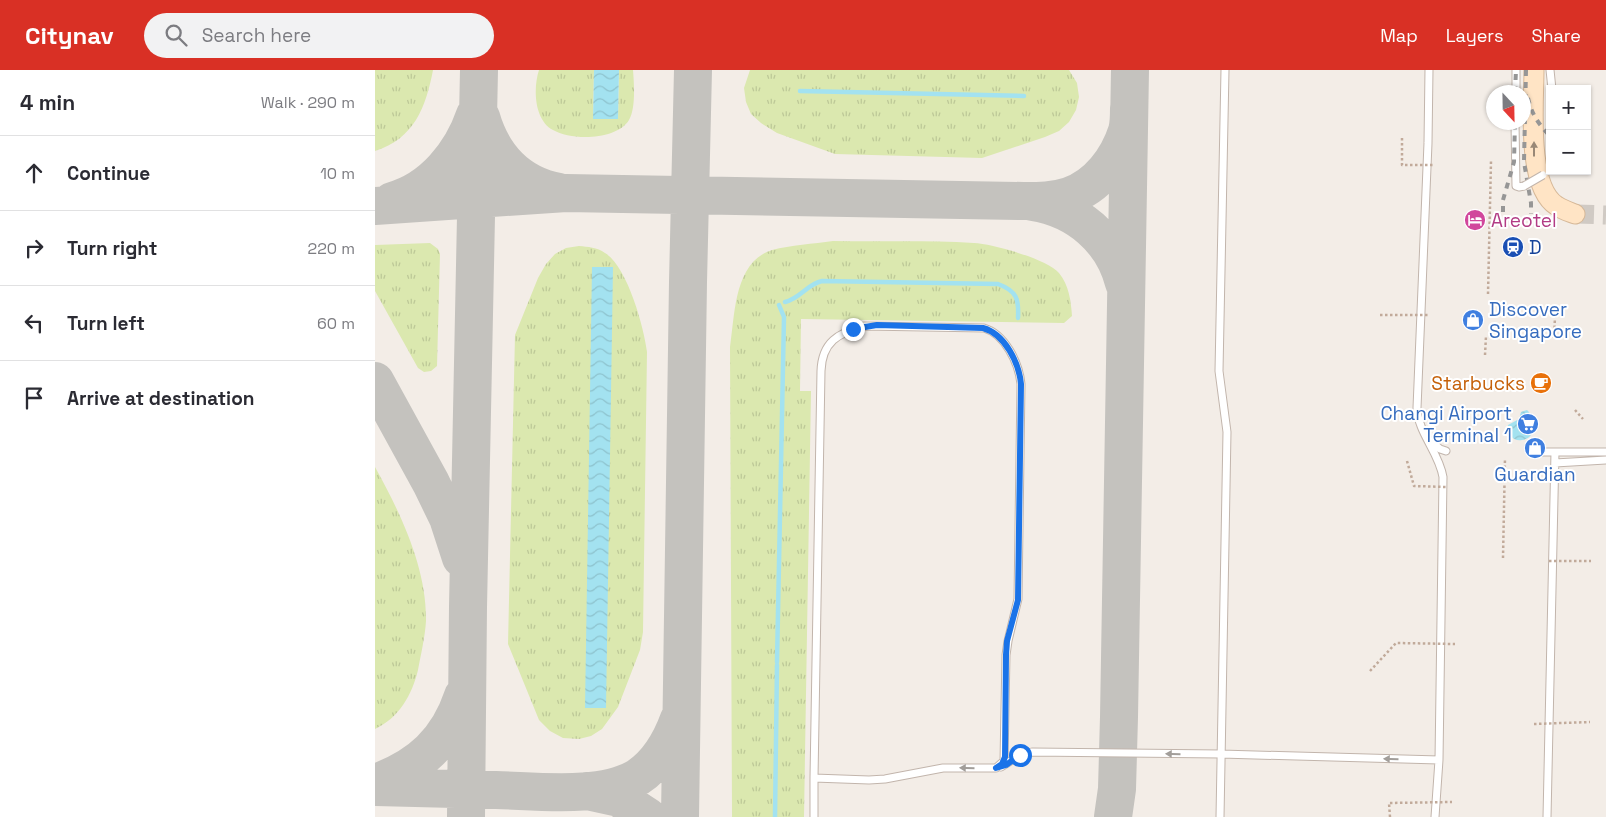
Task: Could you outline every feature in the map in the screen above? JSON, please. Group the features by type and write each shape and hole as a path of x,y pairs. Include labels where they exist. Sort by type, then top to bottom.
{"main road":[{"path":"1533,70 1534,159 1539,180 1545,192 1556,206 1575,214"}],"lane":[{"path":"1220,817 1227,432 1219,371 1225,70"},
{"path":"1429,70 1428,143 1417,408 1419,422 1439,463 1443,476 1439,760 1435,817"},
{"path":"1516,70 1516,85"},
{"path":"1550,70 1552,85"},
{"path":"1515,130 1516,186 1524,186 1546,173"},
{"path":"814,817 821,371 823,352 828,345 836,338 853,329 877,325 983,328 991,330 1002,340 1017,365 1021,384 1018,600 1007,641 1005,757 1002,764 996,768"},
{"path":"1426,435 1433,444 1446,451"},
{"path":"1539,452 1606,452"},
{"path":"1547,817 1555,452"},
{"path":"1555,463 1606,460"},
{"path":"814,778 869,780 885,779 943,768 996,768 1006,765 1020,755 1032,752 1221,754 1439,760"}],"path":[{"path":"1402,138 1402,165 1433,165"},
{"path":"1488,294 1491,161"},
{"path":"1380,315 1429,315"},
{"path":"1554,338 1555,317"},
{"path":"1485,355 1486,336"},
{"path":"1575,410 1583,419"},
{"path":"1503,558 1505,458"},
{"path":"1407,461 1414,486 1446,487"},
{"path":"1549,560 1591,561"},
{"path":"1370,671 1396,643 1455,644"},
{"path":"1534,724 1590,722"},
{"path":"1389,817 1389,803 1452,802"}],"green space":[{"path":"375,70 433,70 422,109 409,130 388,146 375,151"},
{"path":"539,70 594,70 593,119 618,119 619,70 633,70 634,102 629,120 615,132 594,137 571,136 553,130 542,119 537,103 536,86"},
{"path":"750,70 1069,70 1077,83 1079,97 1076,110 1069,122 1059,131 982,158 835,154 777,133 751,114 746,102 744,88"},
{"path":"833,241 974,243 1019,253 1053,268 1059,273 1067,288 1072,316 1064,323 801,319 800,391 811,391 804,817 732,817 730,347 735,305 743,277 759,256 779,248"},
{"path":"430,243 438,249 440,254 437,366 431,371 424,372 418,368 375,291 375,245"},
{"path":"579,246 602,251 613,260 620,270 638,313 647,352 643,632 640,650 618,707 602,729 591,736 579,739 563,738 550,731 539,720 508,644 515,335 538,278 546,264 555,254 566,248"},
{"path":"375,467 394,503 417,561 425,601 426,621 418,670 408,697 391,719 375,729"}],"water":[{"path":"594,70 619,70 618,119 593,119"},
{"path":"592,267 613,267 606,708 585,708"},
{"path":"1527,410 1532,418 1533,432 1527,438 1516,440 1509,434 1508,425 1519,419 1521,412"}],"waterway":[{"path":"800,91 1024,96"},
{"path":"785,302 822,281 998,284 1013,293 1017,301 1018,318"},
{"path":"777,662 784,317 779,305"},
{"path":"775,817 777,665"}],"taxiway":[{"path":"466,817 468,607 479,70"},
{"path":"680,817 693,70"},
{"path":"1113,817 1117,789 1119,717 1130,70"},
{"path":"375,206 566,193 1052,200 1069,196 1089,186 1105,170 1118,152 1127,131 1129,108"},
{"path":"392,201 407,196 420,188 444,168 462,143 475,115"},
{"path":"481,117 492,144 509,166 531,183 559,192"},
{"path":"1033,202 1064,211 1091,229 1111,253 1119,267 1124,283"},
{"path":"375,381 431,483 448,518 461,558"},
{"path":"375,783 406,769 430,750 449,726 463,696"},
{"path":"375,787 550,792 589,791 607,788 624,784 638,777 652,765 668,743 679,719"},
{"path":"587,791 619,798 648,817"}],"tunnel":[{"path":"1575,214 1606,215"}],"railway":[{"path":"1515,85 1516,70"},
{"path":"1526,70 1524,162 1531,214"},
{"path":"1531,109 1546,132"},
{"path":"1503,212 1503,200 1514,162 1515,130"}],"place":[{"name":"Areotel","path":"1475,220"},
{"name":"D","path":"1513,247"},
{"name":"Discover Singapore","path":"1473,320"},
{"name":"Starbucks","path":"1541,383"},
{"name":"Changi Airport Terminal 1","path":"1528,424"},
{"name":"Guardian","path":"1535,448"}],"route":[{"path":"853,329 877,325 983,328 997,334 1017,365 1021,384 1018,600 1015,618 1007,641 1005,757 1002,764 996,768 1006,765 1020,755"}]}
